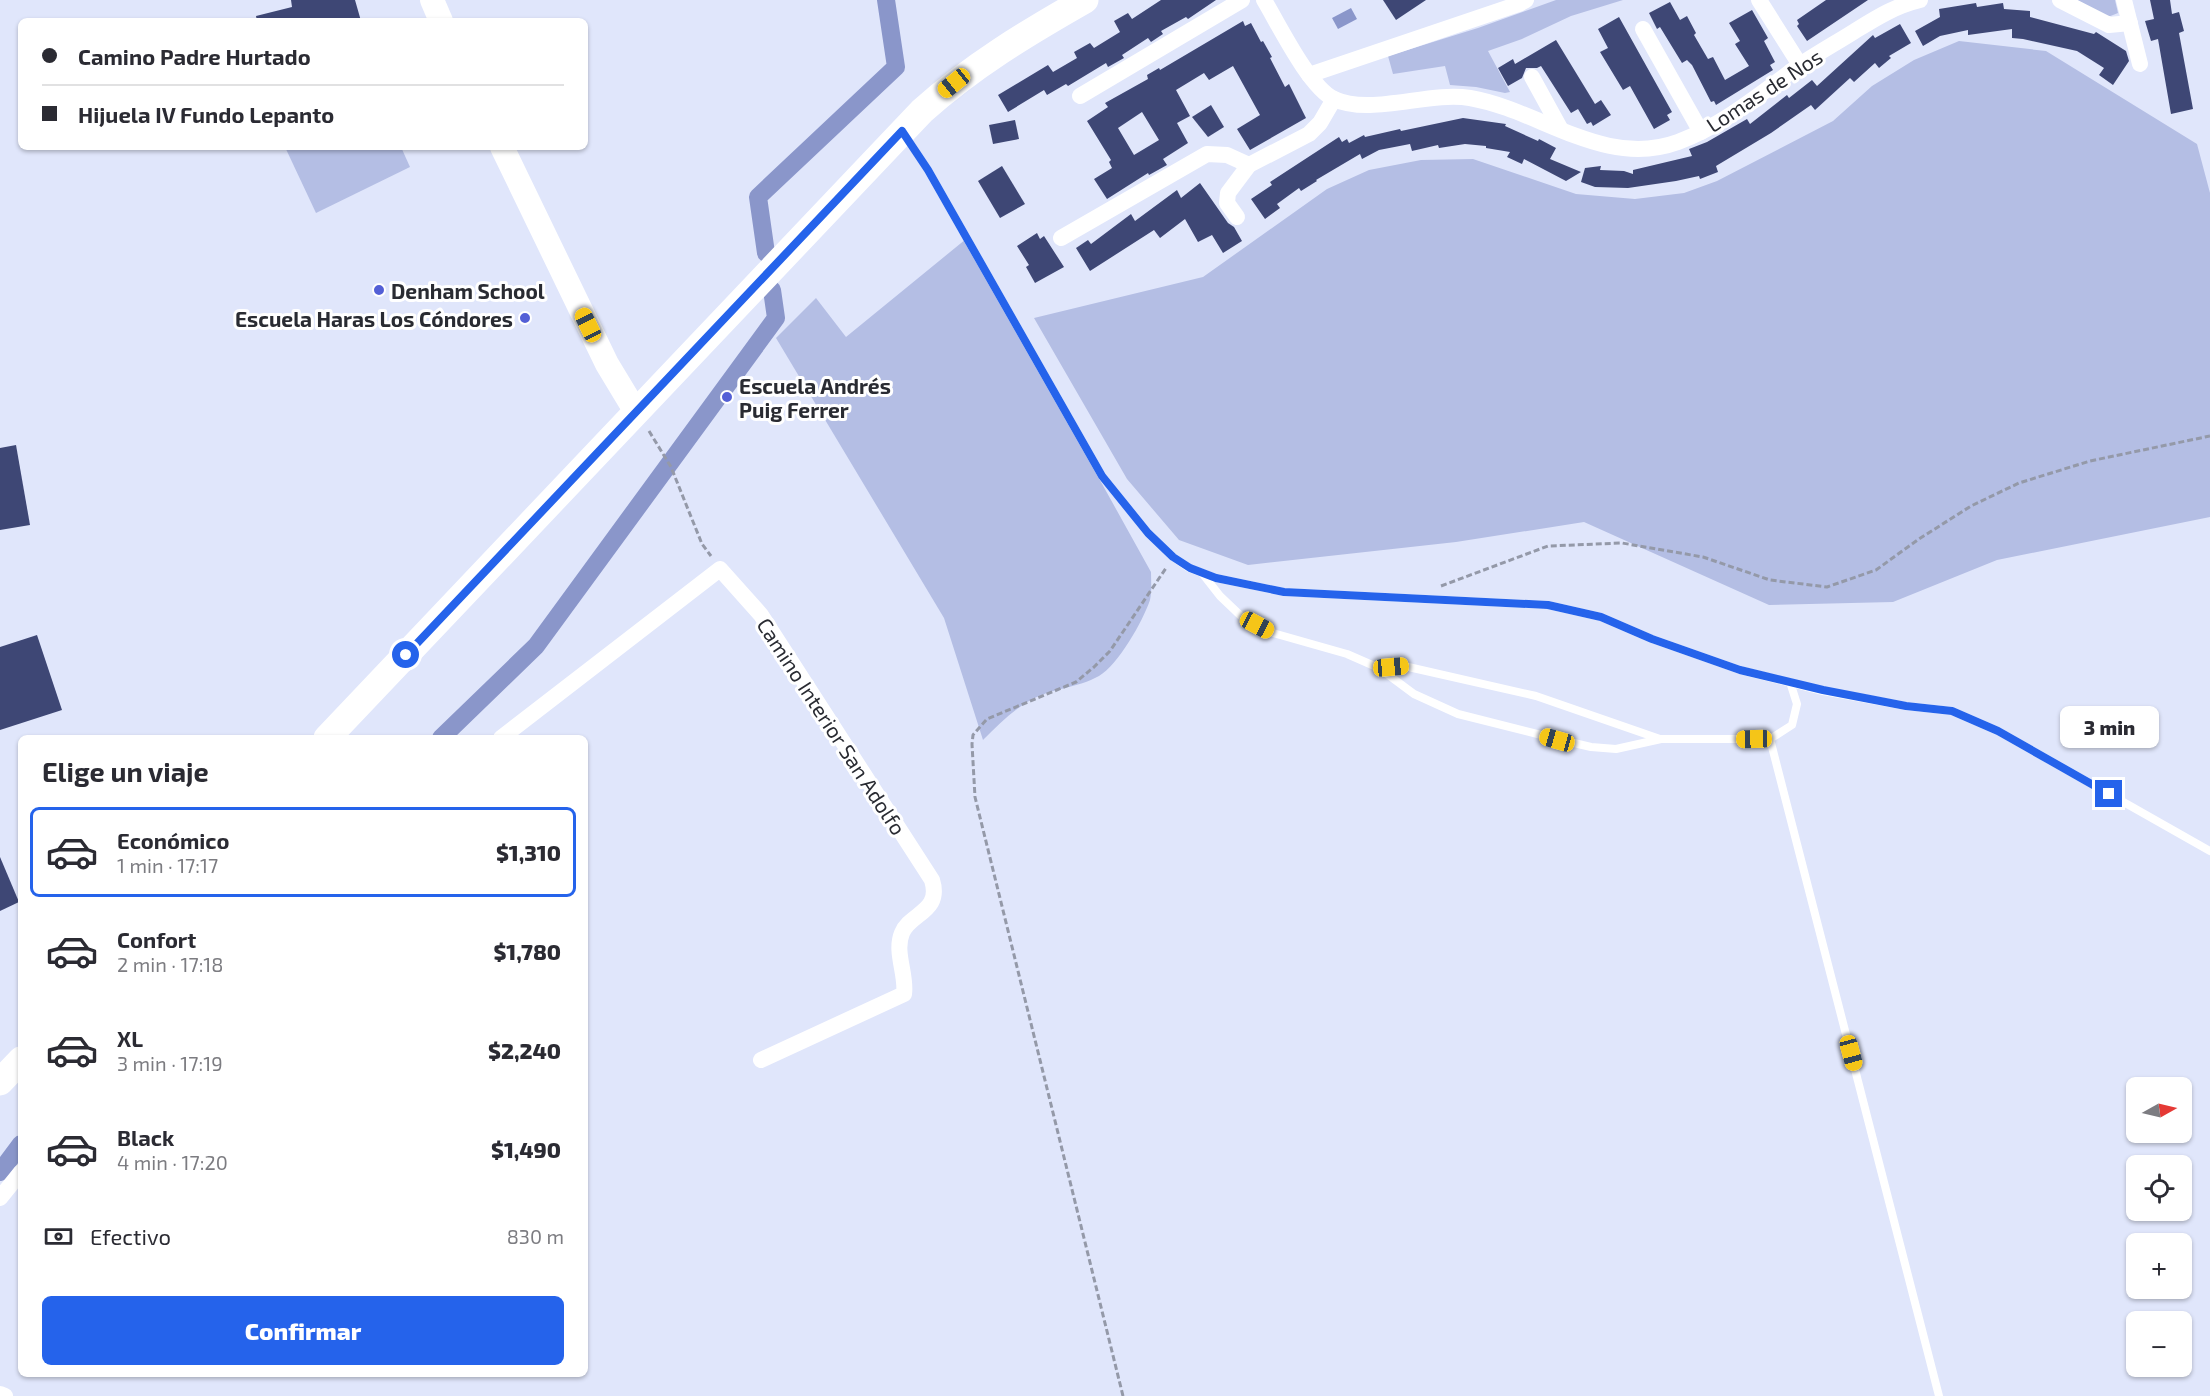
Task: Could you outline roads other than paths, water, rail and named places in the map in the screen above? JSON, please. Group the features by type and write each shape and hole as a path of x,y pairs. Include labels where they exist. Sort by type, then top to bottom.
{"main road":[{"path":"432,0 440,18"},
{"path":"330,735 902,131 943,92 987,58 1085,0"},
{"path":"503,150 607,364 636,412"},
{"path":"0,1082 18,1063"}],"street":[{"path":"1080,96 1242,0"},
{"path":"1237,217 1227,203 1228,194 1249,165 1309,134 1320,123 1334,99 1323,91 1309,75 1264,0"},
{"path":"1309,75 1526,0"},
{"path":"1760,0 1800,65"},
{"name":"Lomas de Nos","path":"1334,99 1353,104 1373,104 1467,97 1493,103 1560,128 1581,139 1613,146 1658,147 1701,132 1733,114 1800,65 1899,2 1920,0"},
{"path":"2060,0 2109,25 2130,23"},
{"path":"2124,0 2140,64"},
{"path":"1642,29 1701,132"},
{"path":"1532,77 1560,128"},
{"path":"1061,238 1207,154 1227,155 1249,165"},
{"name":"Camino Interior San Adolfo","path":"505,735 720,569 760,615 926,870 935,890 928,906 902,932 900,946 904,994 761,1060"},
{"path":"0,1198 18,1176"},
{"path":"0,1394 5,1396"}],"lane":[{"path":"902,131 928,170 1102,476 1148,533 1173,557 1190,568 1248,586 1284,592 1548,605 1601,617 1652,639 1740,670 1906,706 1952,711 1998,731 2210,851"},
{"path":"1202,573 1240,616 1273,633 1347,654 1379,668 1414,694 1458,714 1591,747 1616,749 1661,739 1770,739 1792,725 1797,704 1790,682"},
{"path":"1379,668 1404,666 1536,696 1661,739"},
{"path":"1770,739 1939,1396"}],"waterway":[{"path":"766,253 758,197 896,67 886,0"},
{"path":"444,735 536,646 776,318 772,290"},
{"path":"0,1172 18,1148"}],"place":[{"name":"Denham School","path":"379,290"},
{"name":"Escuela Haras Los Cóndores","path":"525,318"},
{"name":"Escuela Andrés Puig Ferrer","path":"727,397"}]}
